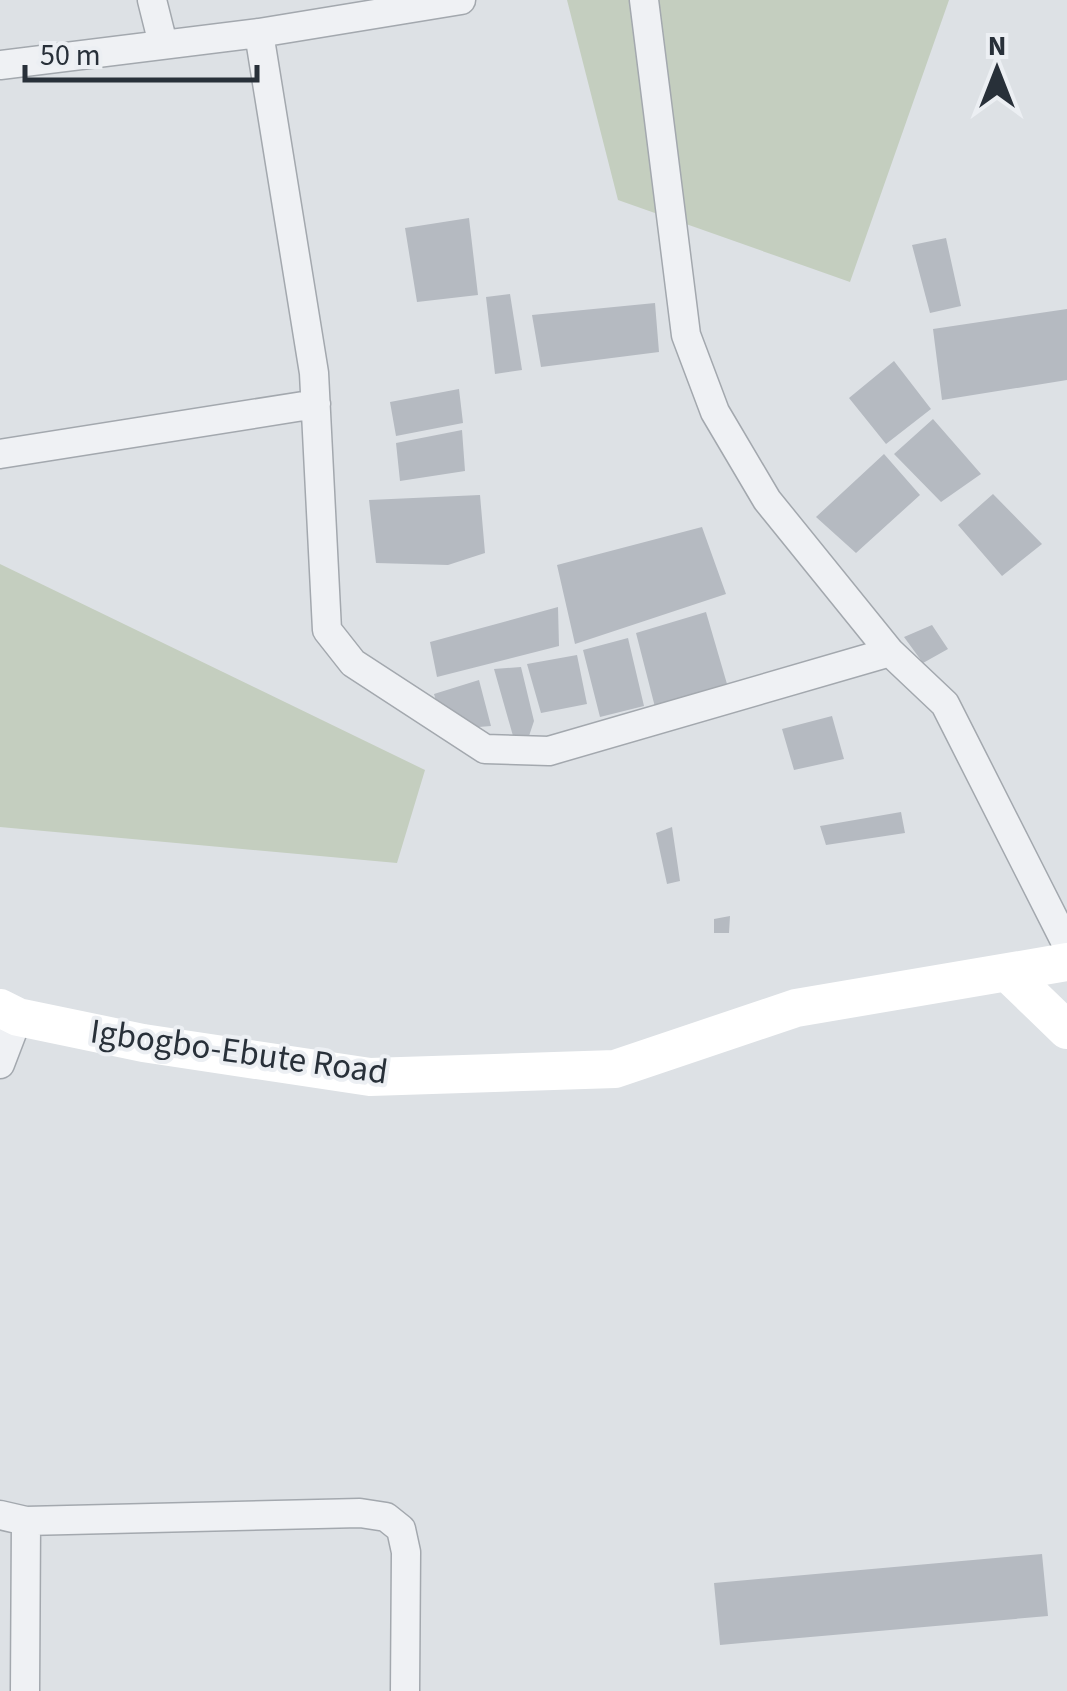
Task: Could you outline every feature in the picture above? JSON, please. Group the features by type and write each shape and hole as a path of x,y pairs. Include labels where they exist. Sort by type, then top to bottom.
{"main road":[{"name":"Igbogbo-Ebute Road","path":"9,1012 143,1043 370,1077 615,1069 796,1008 1067,962"},
{"path":"1008,973 1067,1030"}],"street":[{"path":"152,0 163,44"},
{"path":"0,64 260,32 461,0"},
{"path":"644,0 686,335 715,412 767,500 890,652 945,704 1067,945"},
{"path":"260,32 316,404 327,630 353,663 485,749 549,751 890,652"},
{"path":"0,454 316,404"},
{"path":"0,1064 9,1012"},
{"path":"25,1691 13,1518 360,1513 386,1517 401,1529 406,1552 406,1691"}],"green space":[{"path":"567,0 949,0 850,282 618,200"},
{"path":"0,564 425,770 397,863 0,827"}],"building":[{"path":"469,218 478,295 417,302 405,228"},
{"path":"946,238 961,306 930,313 912,245"},
{"path":"510,294 522,370 495,374 486,297"},
{"path":"655,303 659,352 541,367 532,315"},
{"path":"1067,309 1067,380 942,400 933,329"},
{"path":"894,361 931,409 886,444 849,398"},
{"path":"459,389 463,423 396,436 390,402"},
{"path":"933,419 981,474 941,502 894,454"},
{"path":"462,430 465,471 400,481 396,443"},
{"path":"884,454 920,495 856,553 816,517"},
{"path":"993,494 1042,544 1002,576 958,525"},
{"path":"480,495 485,553 448,565 376,563 369,500"},
{"path":"702,527 726,594 575,644 557,565"},
{"path":"558,607 559,646 437,677 430,642"},
{"path":"706,612 727,684 656,711 636,633"},
{"path":"932,625 948,649 923,663 904,637"},
{"path":"628,638 644,706 600,717 583,650"},
{"path":"577,655 587,704 541,713 527,664"},
{"path":"521,667 534,721 529,736 515,743 494,669"},
{"path":"479,680 491,726 454,729 439,711 434,694"},
{"path":"832,716 844,759 794,770 782,729"},
{"path":"901,812 905,833 826,845 820,826"},
{"path":"672,827 680,881 667,884 656,833"},
{"path":"730,916 729,933 714,933 714,919"},
{"path":"1042,1554 1048,1616 720,1645 714,1583"}]}
